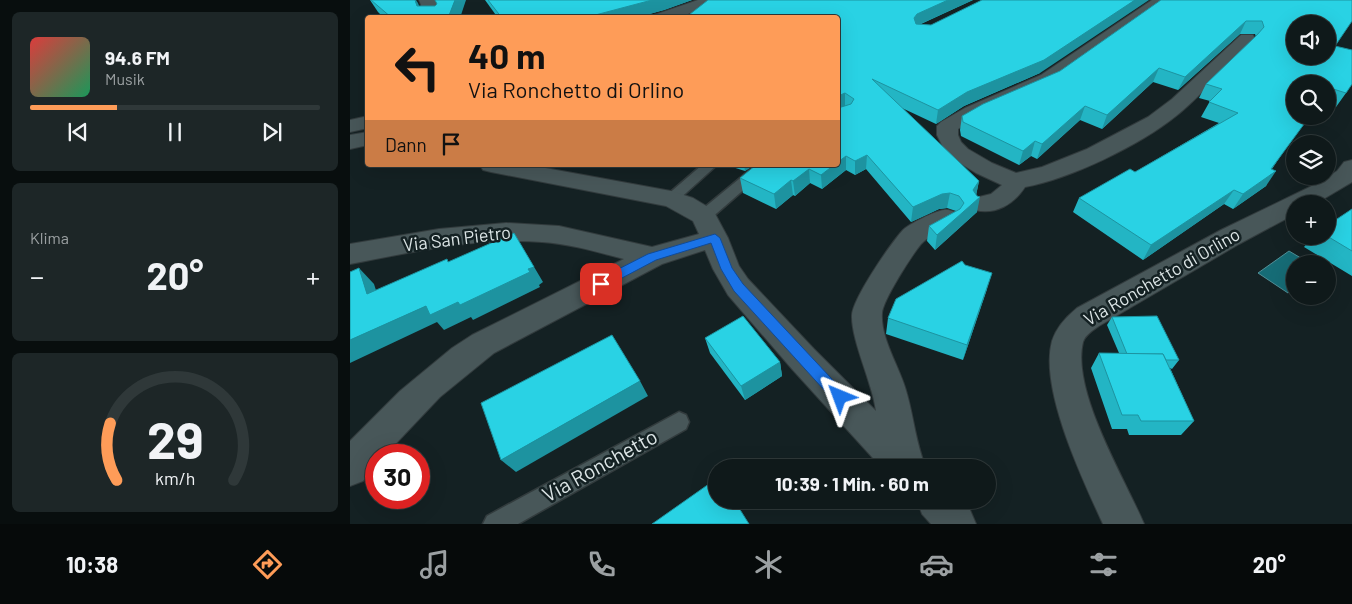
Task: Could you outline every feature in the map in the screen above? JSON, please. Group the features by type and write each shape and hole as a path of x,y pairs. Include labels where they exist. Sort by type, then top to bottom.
{"street":[{"path":"682,14 713,0"},
{"path":"1162,0 1048,79 967,114 948,126 946,133 949,141 956,150 997,176 1016,181 1029,180 1087,157 1158,120 1187,96 1247,39"},
{"path":"430,1 433,15"},
{"path":"350,126 365,123"},
{"path":"350,142 365,139"},
{"path":"502,167 671,198 684,204 709,227 727,269 738,287 803,358 901,459"},
{"name":"Via Ronchetto di Orlino","path":"1124,524 1100,476 1070,390 1065,370 1068,340 1076,326 1088,317 1230,237 1328,187 1345,176 1352,167"},
{"path":"984,204 998,201 1009,195 1016,181"},
{"path":"905,459 890,392 868,328 867,313 871,298 913,236 946,218"},
{"path":"350,468 403,408 435,378 459,359 483,344 709,227"},
{"name":"Via San Pietro","path":"350,254 446,237 508,231 561,235 652,257"},
{"path":"944,509 956,524"}],"lane":[{"path":"671,198 708,167"},
{"path":"709,227 740,184 763,167"},
{"name":"Via Ronchetto","path":"496,524 679,422"}],"water":[{"path":"1289,251 1296,255 1286,255 1286,292 1258,273"}],"building":[{"path":"371,0 415,0 417,6 435,6 437,4 435,0 455,0 449,15 388,15"},
{"path":"488,0 652,0 595,15 500,15"},
{"path":"708,0 948,0 917,14 914,18 916,24 931,25 982,0 1135,0 1044,60 967,92 938,110 872,79 979,181 973,190 980,197 937,235 929,226 960,209 964,203 959,196 950,193 942,194 913,207 867,155 855,161 846,156 840,160 840,107 851,104 854,99 845,93 840,95 840,15 689,15"},
{"path":"1161,0 1352,0 1352,21 1336,45 1336,15 1286,15 1286,65 1336,65 1336,46 1352,50 1352,84 1346,93 1336,90 1336,75 1286,75 1286,125 1303,125 1296,135 1286,135 1286,149 1271,169 1276,171 1243,194 1234,190 1151,245 1079,198 1130,169 1135,172 1238,113 1209,102 1222,89 1206,84 1257,35 1264,27 1262,21 1246,21 1185,77 1159,68 1107,115 1085,106 1042,144 1035,141 1023,151 963,122 962,116 983,104 1060,71"},
{"path":"754,167 831,167 821,175 809,169 793,181 791,180 774,194 740,178"},
{"path":"1352,209 1352,251 1336,241 1336,220"},
{"path":"514,233 534,267 528,269 530,272 460,305 458,302 430,315 426,306 350,340 350,272 359,268 367,294 447,259 448,262"},
{"path":"962,261 965,265 992,273 967,345 888,318 896,299"},
{"path":"743,316 780,362 741,386 705,338"},
{"path":"1157,316 1179,360 1166,360 1163,354 1127,354 1112,317"},
{"path":"612,335 640,381 501,460 481,403"},
{"path":"1099,353 1163,354 1194,421 1141,421 1138,415 1122,415"},
{"path":"708,485 708,509 740,509 749,524 652,524"}],"route":[{"path":"601,284 652,257 715,238 727,269 738,287 760,313 840,397"}]}
